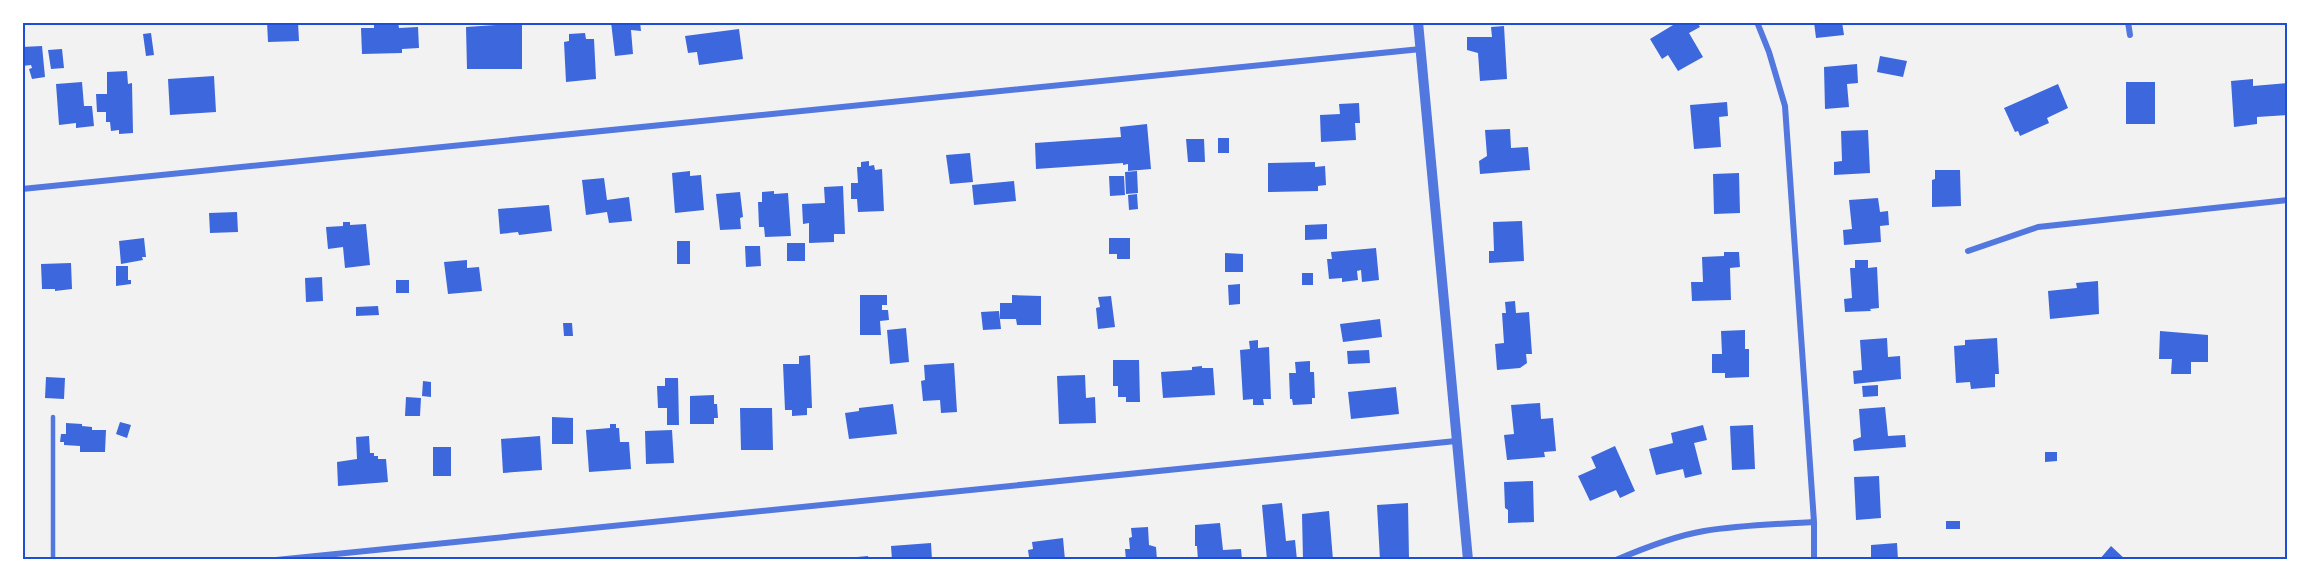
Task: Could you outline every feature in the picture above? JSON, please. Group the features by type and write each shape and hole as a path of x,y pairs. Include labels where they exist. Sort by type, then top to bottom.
{"street":[{"path":"1418,22 1468,560"},
{"path":"1757,22 1769,51 1785,106 1814,522 1814,560"},
{"path":"2128,22 2130,35"},
{"path":"22,189 1421,49"},
{"path":"1968,251 2038,227 2288,201"},
{"path":"276,560 1456,441"},
{"path":"1616,560 1645,548 1701,531 1753,525 1814,522"}],"lane":[{"path":"52,417 53,560"}],"building":[{"path":"267,22 298,22 299,41 268,42"},
{"path":"374,22 398,22 399,28 418,27 419,48 402,49 402,53 362,54 361,28 374,28"},
{"path":"496,22 522,23 522,69 467,69 466,27 496,25"},
{"path":"611,22 640,22 641,31 631,30 633,54 615,56"},
{"path":"1678,22 1697,22 1700,27 1689,33 1703,57 1678,71 1668,55 1662,59 1650,39"},
{"path":"1814,22 1842,22 1844,35 1816,38"},
{"path":"1504,26 1507,79 1480,81 1478,53 1467,50 1467,37 1492,37 1491,27"},
{"path":"739,29 743,59 699,65 697,52 688,53 685,36"},
{"path":"151,33 154,55 146,56 143,34"},
{"path":"585,33 586,39 594,39 596,79 566,82 564,42 569,41 569,34"},
{"path":"42,46 45,77 32,79 29,69 32,68 31,65 22,66 22,47"},
{"path":"62,49 64,68 51,69 48,50"},
{"path":"1880,56 1907,61 1903,77 1877,72"},
{"path":"1857,64 1858,83 1847,84 1849,107 1825,109 1824,67"},
{"path":"127,71 128,84 132,83 133,133 119,134 119,130 111,131 110,122 106,122 106,112 97,112 96,94 107,94 107,72"},
{"path":"214,76 216,112 170,115 168,79"},
{"path":"2253,79 2253,86 2288,83 2288,115 2257,117 2257,124 2234,127 2231,81"},
{"path":"82,82 84,106 92,106 94,126 76,128 76,123 59,125 56,84"},
{"path":"2126,82 2155,82 2155,124 2126,124"},
{"path":"2058,84 2068,108 2047,118 2049,123 2020,136 2018,131 2015,132 2004,108"},
{"path":"1727,102 1728,116 1719,117 1721,147 1694,149 1690,105"},
{"path":"1359,103 1360,123 1355,123 1356,140 1321,142 1320,115 1340,114 1339,104"},
{"path":"1147,124 1151,169 1128,171 1128,164 1123,165 1123,163 1036,169 1035,143 1121,137 1120,127"},
{"path":"1510,129 1511,148 1528,147 1530,170 1480,174 1479,161 1487,156 1485,130"},
{"path":"1868,130 1870,173 1834,175 1834,162 1842,161 1841,131"},
{"path":"1218,138 1229,138 1229,153 1218,153"},
{"path":"1186,139 1204,139 1205,162 1188,162"},
{"path":"970,153 973,182 950,184 946,155"},
{"path":"869,161 869,166 874,165 875,170 882,169 884,211 858,212 857,199 851,199 851,183 858,183 857,167 861,167 861,162"},
{"path":"1315,162 1315,167 1325,166 1326,185 1318,186 1318,191 1268,192 1268,163"},
{"path":"1935,170 1960,170 1961,206 1932,207 1932,180 1935,179"},
{"path":"690,171 690,176 701,175 704,210 675,213 672,173"},
{"path":"1137,171 1138,193 1126,194 1125,172"},
{"path":"1739,173 1740,213 1714,214 1713,174"},
{"path":"1109,176 1124,176 1125,195 1110,196"},
{"path":"604,178 607,200 629,197 632,221 609,223 607,212 586,215 582,180"},
{"path":"1014,181 1016,201 974,205 972,185"},
{"path":"843,186 845,234 834,234 834,242 809,243 809,223 803,224 802,204 825,203 824,187"},
{"path":"774,191 774,194 788,193 791,236 765,237 764,227 759,227 758,202 762,202 762,192"},
{"path":"740,192 743,217 740,218 741,229 720,230 716,194"},
{"path":"1137,194 1138,209 1129,210 1128,195"},
{"path":"1878,198 1880,212 1888,211 1889,225 1880,226 1881,242 1844,245 1843,230 1852,229 1849,200"},
{"path":"549,205 552,231 519,235 518,232 500,234 498,209"},
{"path":"237,212 238,232 210,233 209,213"},
{"path":"1522,221 1524,261 1489,263 1489,251 1494,251 1493,222"},
{"path":"343,222 350,222 350,225 366,224 370,265 345,268 343,247 328,249 326,227 343,226"},
{"path":"1327,224 1327,239 1305,240 1305,225"},
{"path":"144,238 146,257 142,257 143,260 121,264 119,241"},
{"path":"1109,238 1130,238 1130,259 1117,259 1117,254 1109,254"},
{"path":"677,241 690,241 690,264 677,264"},
{"path":"787,243 805,243 805,261 787,261"},
{"path":"745,246 760,246 761,266 746,267"},
{"path":"1376,248 1379,280 1362,282 1361,270 1357,271 1358,280 1342,282 1342,278 1329,279 1327,259 1332,259 1331,252"},
{"path":"1724,252 1739,252 1740,267 1730,268 1731,300 1692,301 1691,282 1703,282 1702,257 1724,256"},
{"path":"1225,253 1243,254 1243,272 1225,272"},
{"path":"467,260 467,268 479,267 482,291 448,294 444,262"},
{"path":"1855,260 1868,260 1868,268 1877,267 1879,308 1870,309 1871,311 1845,312 1844,299 1852,298 1850,268 1855,268"},
{"path":"71,263 72,289 55,291 55,289 42,289 41,264"},
{"path":"116,266 128,266 128,280 131,280 131,284 116,286"},
{"path":"1302,273 1313,273 1313,285 1302,285"},
{"path":"322,277 323,301 306,302 305,278"},
{"path":"396,280 409,280 409,293 396,293"},
{"path":"2098,281 2099,314 2050,319 2048,291 2077,288 2076,283"},
{"path":"1240,284 1240,304 1229,305 1228,285"},
{"path":"860,295 887,295 887,305 882,305 882,310 888,310 889,320 880,321 881,335 860,335"},
{"path":"1012,295 1041,296 1041,325 1017,325 1016,319 1000,319 1000,303 1012,303"},
{"path":"1111,296 1115,327 1098,329 1096,308 1100,307 1098,297"},
{"path":"1515,301 1516,313 1529,312 1532,354 1526,354 1527,363 1520,368 1497,370 1495,344 1504,343 1502,313 1506,313 1505,302"},
{"path":"378,306 379,315 356,316 356,307"},
{"path":"999,311 1001,329 983,330 981,312"},
{"path":"1380,319 1382,337 1343,342 1340,324"},
{"path":"563,323 572,323 573,336 564,336"},
{"path":"906,328 909,362 890,364 887,330"},
{"path":"1745,330 1745,349 1749,349 1749,377 1725,378 1725,373 1712,373 1712,354 1722,354 1721,331"},
{"path":"2160,331 2208,335 2208,362 2191,362 2191,374 2171,374 2172,359 2159,359"},
{"path":"1887,338 1888,357 1900,356 1901,379 1854,384 1853,371 1862,370 1860,340"},
{"path":"1997,338 1999,374 1995,374 1995,387 1971,389 1970,382 1956,383 1954,346 1965,345 1965,340"},
{"path":"1258,340 1258,348 1269,347 1271,399 1263,399 1264,405 1253,405 1253,399 1243,400 1240,350 1250,349 1249,341"},
{"path":"1369,350 1370,363 1348,364 1347,351"},
{"path":"810,355 812,408 807,408 807,415 792,416 792,410 785,410 783,364 799,364 799,356"},
{"path":"1113,360 1139,360 1140,402 1126,402 1126,397 1118,397 1118,386 1113,386"},
{"path":"1310,361 1310,372 1314,372 1315,398 1312,398 1312,404 1293,405 1290,399 1289,373 1296,373 1295,362"},
{"path":"954,363 957,412 941,413 940,400 923,401 921,381 925,380 924,365"},
{"path":"1202,366 1202,368 1213,368 1215,395 1163,398 1161,372 1192,370 1192,367"},
{"path":"1085,375 1086,398 1095,397 1096,423 1059,424 1057,376"},
{"path":"46,377 65,378 64,399 45,398"},
{"path":"665,378 678,378 679,425 667,425 667,408 658,408 657,386 665,386"},
{"path":"423,381 431,382 431,397 422,396"},
{"path":"1878,385 1878,396 1863,397 1862,386"},
{"path":"1396,387 1399,414 1351,419 1348,392"},
{"path":"714,395 718,418 714,418 714,424 690,424 690,396"},
{"path":"406,397 421,398 420,416 405,416"},
{"path":"1540,403 1541,419 1553,418 1556,451 1544,452 1545,457 1507,460 1504,435 1514,434 1511,405"},
{"path":"893,404 897,434 849,439 845,413 859,411 859,408"},
{"path":"1885,407 1888,436 1905,435 1906,447 1854,451 1853,440 1861,437 1859,409"},
{"path":"740,408 772,408 773,450 741,450"},
{"path":"552,417 573,418 573,444 552,444"},
{"path":"120,422 131,425 127,438 116,434"},
{"path":"66,423 82,424 82,426 92,427 92,430 106,430 105,452 80,452 80,446 64,445 64,442 60,442 61,434 66,434"},
{"path":"610,424 616,424 616,428 619,428 620,442 629,442 631,469 589,472 586,430 610,428"},
{"path":"1703,425 1707,440 1694,443 1702,474 1685,478 1683,469 1656,475 1649,449 1673,443 1671,433"},
{"path":"1753,425 1755,469 1732,470 1730,426"},
{"path":"672,430 674,463 646,464 645,431"},
{"path":"369,436 370,453 378,456 378,459 386,459 388,482 338,486 337,462 357,459 356,437"},
{"path":"540,436 542,470 503,473 501,439"},
{"path":"1615,446 1635,491 1620,498 1616,490 1590,501 1578,476 1596,468 1591,457"},
{"path":"433,447 451,447 451,476 433,476"},
{"path":"2045,452 2057,452 2057,461 2045,462"},
{"path":"1879,476 1881,518 1856,520 1854,477"},
{"path":"1533,481 1534,522 1508,523 1504,482"},
{"path":"1282,503 1286,541 1295,540 1297,560 1267,560 1262,505"},
{"path":"1408,503 1409,558 1380,560 1377,505"},
{"path":"1329,511 1333,560 1303,560 1302,514"},
{"path":"1946,521 1960,521 1960,529 1946,529"},
{"path":"1220,523 1223,550 1241,549 1242,560 1198,560 1195,525"},
{"path":"1148,527 1149,545 1156,547 1157,560 1126,560 1125,549 1130,549 1131,528"},
{"path":"1063,538 1065,560 1033,560 1034,557 1029,557 1028,550 1033,549 1032,542"},
{"path":"931,543 932,560 892,560 891,546"},
{"path":"1897,543 1898,560 1871,560 1871,545"},
{"path":"2111,546 2126,560 2099,560"},
{"path":"868,556 869,560 846,560 846,558"}]}
